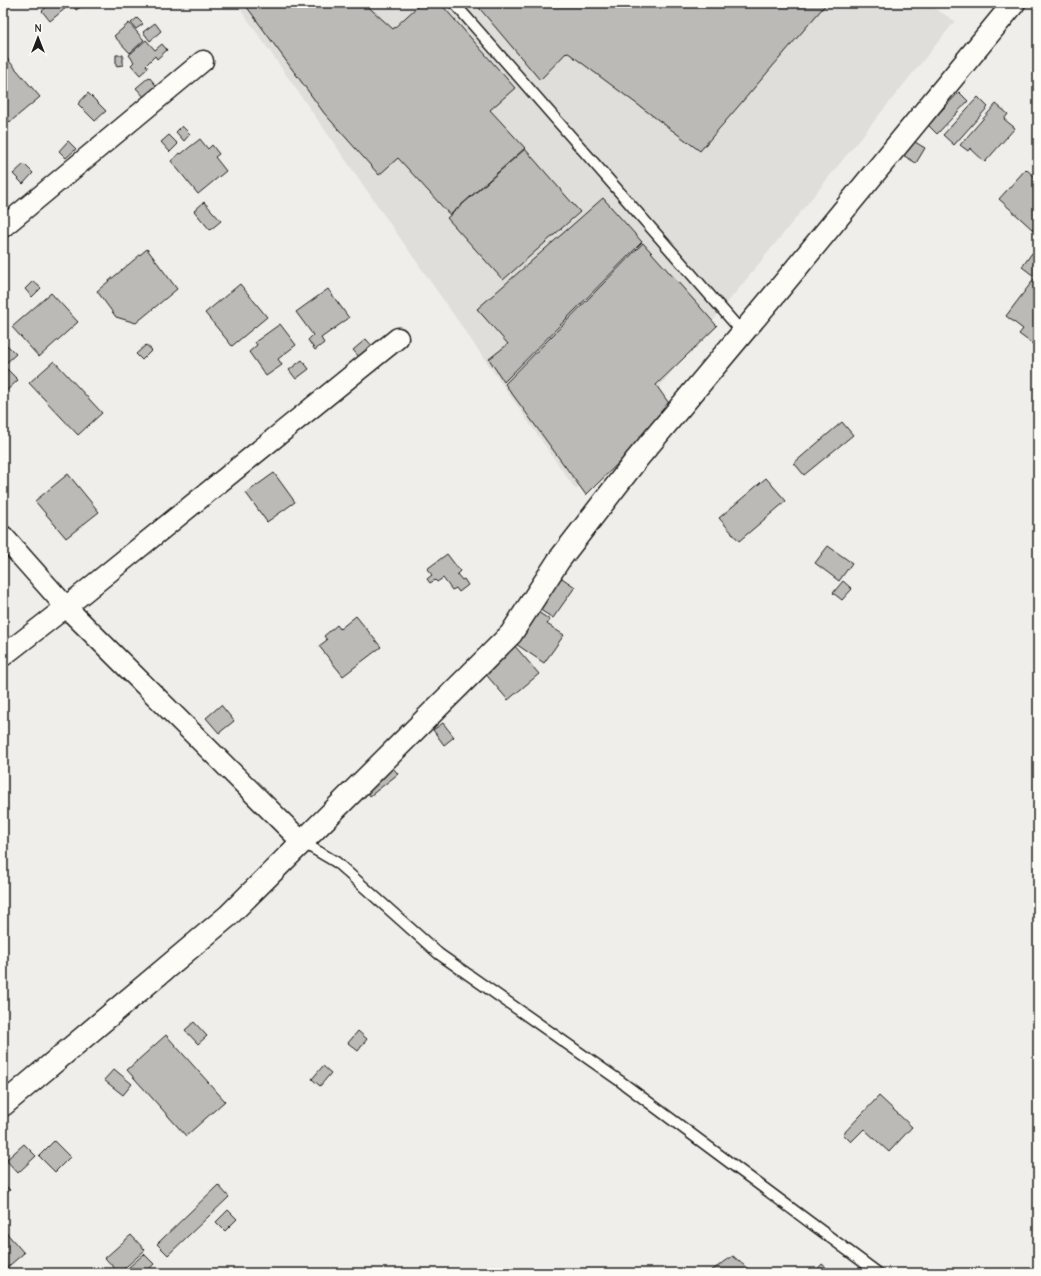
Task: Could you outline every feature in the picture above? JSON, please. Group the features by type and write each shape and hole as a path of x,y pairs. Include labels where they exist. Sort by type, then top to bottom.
{"street":[{"path":"3,1105 228,916 511,634 569,547 637,459 743,333 1014,3"},
{"path":"3,227 203,61"},
{"path":"3,656 66,608 398,338"},
{"path":"3,536 66,608 302,842"}],"lane":[{"path":"454,3 743,333"},
{"path":"302,842 336,862 439,954 620,1081 878,1273"}],"shaded area":[{"path":"236,3 926,3 955,21 576,490"}],"building":[{"path":"51,3 63,3 67,7 50,21 42,11"},
{"path":"72,3 86,3 76,10"},
{"path":"244,3 364,3 393,29 418,6 415,3 440,3 515,88 490,110 525,148 450,215 398,158 379,175 324,113"},
{"path":"475,3 827,3 700,151 567,52 540,80"},
{"path":"137,18 143,24 136,29 131,23"},
{"path":"129,23 144,40 130,53 114,36"},
{"path":"155,23 161,31 150,41 143,32"},
{"path":"146,40 155,50 162,44 167,50 157,59 155,56 146,65 148,68 140,75 131,65 134,62 129,55"},
{"path":"4,55 40,97 10,122 3,114"},
{"path":"116,55 123,55 123,65 116,66"},
{"path":"149,77 159,89 146,99 136,88"},
{"path":"959,92 968,101 937,134 928,125"},
{"path":"88,93 106,111 95,121 78,104"},
{"path":"978,97 988,107 954,145 943,135"},
{"path":"996,104 1008,114 1004,119 1015,128 985,162 970,148 968,151 960,145"},
{"path":"182,126 190,134 184,141 176,132"},
{"path":"169,135 178,144 170,152 161,142"},
{"path":"200,139 208,149 212,145 219,154 215,157 226,171 198,194 171,161"},
{"path":"910,139 925,148 916,163 901,154"},
{"path":"68,141 76,149 66,158 59,151"},
{"path":"525,149 580,212 503,280 447,218"},
{"path":"24,164 33,173 23,184 13,174"},
{"path":"1026,169 1038,180 1038,225 1033,230 999,199"},
{"path":"603,198 642,242 504,382 489,359 508,344 477,309"},
{"path":"204,202 221,221 210,230 194,211"},
{"path":"643,243 717,326 656,385 673,409 586,495 505,384"},
{"path":"147,249 177,289 136,323 116,317 97,291"},
{"path":"1032,253 1038,257 1038,279 1022,267"},
{"path":"1034,279 1038,282 1038,348 1019,334 1023,329 1006,316"},
{"path":"33,281 41,288 32,297 25,289"},
{"path":"240,284 267,317 232,346 205,313"},
{"path":"328,289 349,318 321,338 324,343 315,350 308,340 313,335 296,312"},
{"path":"51,293 78,322 39,357 12,327"},
{"path":"280,324 296,345 278,359 282,365 266,376 249,352 257,345 255,342"},
{"path":"366,339 374,348 361,359 353,350"},
{"path":"3,341 16,354 3,366"},
{"path":"146,345 152,350 142,360 136,354"},
{"path":"302,360 309,369 296,379 289,370"},
{"path":"54,361 102,413 78,435 29,383"},
{"path":"4,366 18,380 3,394 3,367"},
{"path":"842,422 853,435 804,475 794,463"},
{"path":"274,473 295,502 267,522 246,493"},
{"path":"68,474 99,512 66,538 35,501"},
{"path":"766,478 786,501 739,541 719,518"},
{"path":"828,546 852,563 839,581 815,563"},
{"path":"447,554 460,571 457,574 462,580 464,579 468,585 459,592 456,588 452,590 443,578 437,582 435,580 430,583 427,579 432,575 427,569"},
{"path":"556,574 575,587 553,618 534,606"},
{"path":"843,581 852,589 842,600 833,593"},
{"path":"538,612 550,620 547,624 564,635 544,663 516,644"},
{"path":"356,616 381,647 343,676 319,646 327,640 324,636 337,625 340,629"},
{"path":"514,645 539,674 508,700 482,670 508,653 506,651"},
{"path":"221,705 234,721 219,733 206,718"},
{"path":"443,723 454,737 444,745 433,730"},
{"path":"389,763 398,774 370,796 362,785"},
{"path":"194,1022 207,1036 198,1044 185,1030"},
{"path":"358,1031 367,1039 358,1051 348,1043"},
{"path":"166,1035 225,1101 186,1136 127,1070"},
{"path":"323,1066 331,1073 320,1086 312,1079"},
{"path":"114,1069 132,1084 123,1095 104,1080"},
{"path":"879,1096 912,1127 889,1152 864,1129 851,1142 843,1134"},
{"path":"54,1141 70,1157 55,1172 39,1156"},
{"path":"24,1144 36,1156 18,1173 6,1160"},
{"path":"3,1183 10,1190 3,1196"},
{"path":"218,1185 229,1197 168,1255 157,1244"},
{"path":"228,1210 237,1219 225,1231 216,1222"},
{"path":"3,1229 24,1253 3,1271"},
{"path":"131,1235 145,1250 119,1273 105,1258"},
{"path":"144,1254 154,1264 145,1273 134,1273 129,1267"},
{"path":"733,1256 753,1273 708,1273"},
{"path":"822,1264 833,1273 814,1273"}]}
